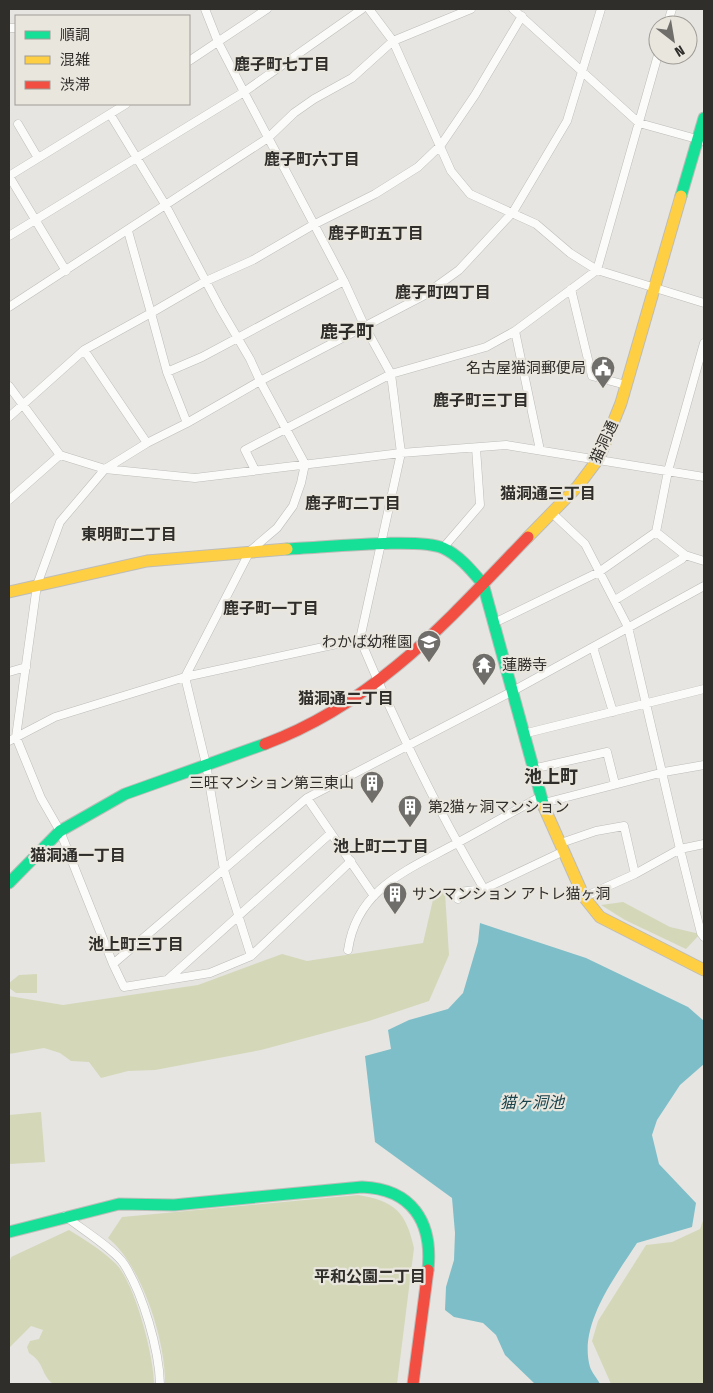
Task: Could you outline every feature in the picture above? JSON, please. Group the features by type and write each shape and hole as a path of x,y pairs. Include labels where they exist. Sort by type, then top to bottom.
{"street":[{"path":"205,9 218,42 391,374 401,453 360,639 408,745 457,843 484,889"},
{"path":"190,61 267,9"},
{"path":"9,236 244,92 362,9"},
{"path":"369,9 393,41 451,171 470,194 536,224 570,253 597,270 704,304"},
{"path":"9,307 268,138 294,113 314,99 352,78 393,41 471,9"},
{"path":"513,9 639,123 701,140"},
{"path":"351,861 251,956 210,973 124,987 113,964 60,830 41,798 13,739 26,666 37,584 60,522 105,469 147,443 187,423 260,381 423,296 459,270 513,212 567,121 601,9"},
{"path":"9,417 84,350 206,281 253,260 313,225 375,194 418,167 441,145 475,95 522,16"},
{"path":"255,470 245,450 391,374 486,347 516,331 597,270 655,65"},
{"path":"66,271 9,176 124,105"},
{"path":"110,114 166,206 305,464 293,506 277,528 250,551 185,677 206,764 224,870 251,956"},
{"name":"猫洞通","path":"9,883 60,830 126,794 268,743 332,712 378,682 427,642 578,486 599,458 621,403 654,289 701,140 704,118"},
{"path":"18,124 38,158"},
{"path":"128,231 167,372 187,423"},
{"path":"167,372 238,338 344,281"},
{"path":"571,290 592,376 626,385"},
{"path":"516,331 540,450"},
{"path":"494,623 599,572 656,532 668,471 704,343"},
{"path":"84,350 147,443"},
{"path":"9,386 60,455 105,469 196,478 401,453 506,445 599,458 704,477"},
{"path":"443,548 480,505 476,448"},
{"path":"9,500 60,455"},
{"path":"552,513 585,544 628,627 648,703 680,849 701,933 704,936"},
{"path":"656,532 685,555 704,561"},
{"path":"9,592 37,584 147,561 250,551 382,545 430,544 443,548 468,566 483,584 522,734 542,800 584,897 600,917 704,970"},
{"path":"614,600 682,559 685,555"},
{"path":"113,964 307,798 511,692 704,586"},
{"path":"13,739 55,717 185,677 360,639"},
{"path":"593,647 613,712"},
{"path":"9,672 26,666"},
{"path":"522,734 704,689"},
{"path":"532,769 607,752 615,784"},
{"path":"348,950 354,922 374,896 394,876 457,843 542,800 704,764"},
{"path":"307,798 374,896"},
{"path":"458,899 459,892 484,889 596,831 624,826 635,874"},
{"path":"166,980 331,833"},
{"path":"584,897 635,874 680,849 704,844"},
{"path":"9,1232 64,1216 119,1204 174,1205 362,1186 388,1189 414,1206 427,1228 430,1254 413,1384"},
{"path":"64,1216 123,1263 139,1295 152,1337 160,1384"}],"green space":[{"path":"435,891 445,893 449,955 429,1001 369,1021 261,1050 155,1070 128,1071 101,1078 89,1062 71,1061 60,1053 44,1048 9,1054 9,996 63,1005 198,985 282,954 307,961 423,943"},
{"path":"623,902 670,927 700,934 686,949 625,920 601,905"},
{"path":"37,974 37,993 16,993 9,988 9,983 19,975"},
{"path":"41,1112 45,1162 9,1164 9,1115"},
{"path":"358,1195 381,1201 397,1210 407,1225 414,1248 397,1384 165,1384 161,1347 150,1305 131,1266 120,1250 108,1238 122,1217"},
{"path":"704,1218 704,1384 611,1384 592,1341 598,1321 646,1245 672,1242 700,1229"},
{"path":"69,1230 105,1254 123,1274 130,1287 142,1321 151,1357 154,1384 53,1384 38,1361 29,1353 27,1347 30,1341 39,1339 43,1330 31,1326 9,1348 9,1264 11,1257"}],"water":[{"name":"猫ヶ洞池","path":"480,923 586,958 688,1007 704,1021 704,1064 680,1085 657,1120 652,1135 659,1164 696,1203 692,1227 637,1243 609,1286 594,1318 589,1335 590,1367 600,1384 535,1384 505,1355 496,1335 483,1323 454,1317 445,1310 446,1287 454,1260 455,1233 452,1198 375,1142 365,1056 391,1049 388,1030 409,1020 448,1009 463,993 478,942"}],"traffic: fast":[{"path":"681,196 704,118"},
{"path":"287,549 413,543 443,548 465,564 483,584 544,807"},
{"path":"9,883 60,831 125,794 265,744"},
{"path":"9,1232 119,1204 174,1205 362,1187 379,1189 394,1194 406,1201 416,1211 427,1237 429,1253 428,1270"}],"traffic: slow":[{"path":"528,537 578,486 599,458 621,403 681,196"},
{"path":"9,592 147,561 287,549"},
{"path":"544,807 584,897 600,917 704,970"}],"traffic: jam":[{"path":"265,744 305,727 342,706 376,682 439,628 528,537"},
{"path":"413,1384 428,1270"}],"place":[{"name":"名古屋猫洞郵便局","path":"603,389"},
{"name":"わかば幼稚園","path":"429,663"},
{"name":"蓮勝寺","path":"484,686"},
{"name":"三旺マンション第三東山","path":"372,804"},
{"name":"第2猫ヶ洞マンション","path":"410,828"},
{"name":"サンマンション アトレ猫ヶ洞","path":"395,915"}],"district":[{"name":"鹿子町七丁目","path":"282,64"},
{"name":"鹿子町六丁目","path":"312,159"},
{"name":"鹿子町五丁目","path":"376,233"},
{"name":"鹿子町四丁目","path":"443,292"},
{"name":"鹿子町","path":"347,332"},
{"name":"鹿子町三丁目","path":"481,400"},
{"name":"猫洞通三丁目","path":"548,493"},
{"name":"鹿子町二丁目","path":"353,503"},
{"name":"東明町二丁目","path":"129,534"},
{"name":"鹿子町一丁目","path":"271,608"},
{"name":"猫洞通二丁目","path":"346,698"},
{"name":"池上町","path":"551,777"},
{"name":"池上町二丁目","path":"381,846"},
{"name":"猫洞通一丁目","path":"78,855"},
{"name":"池上町三丁目","path":"136,944"},
{"name":"平和公園二丁目","path":"370,1276"}]}
